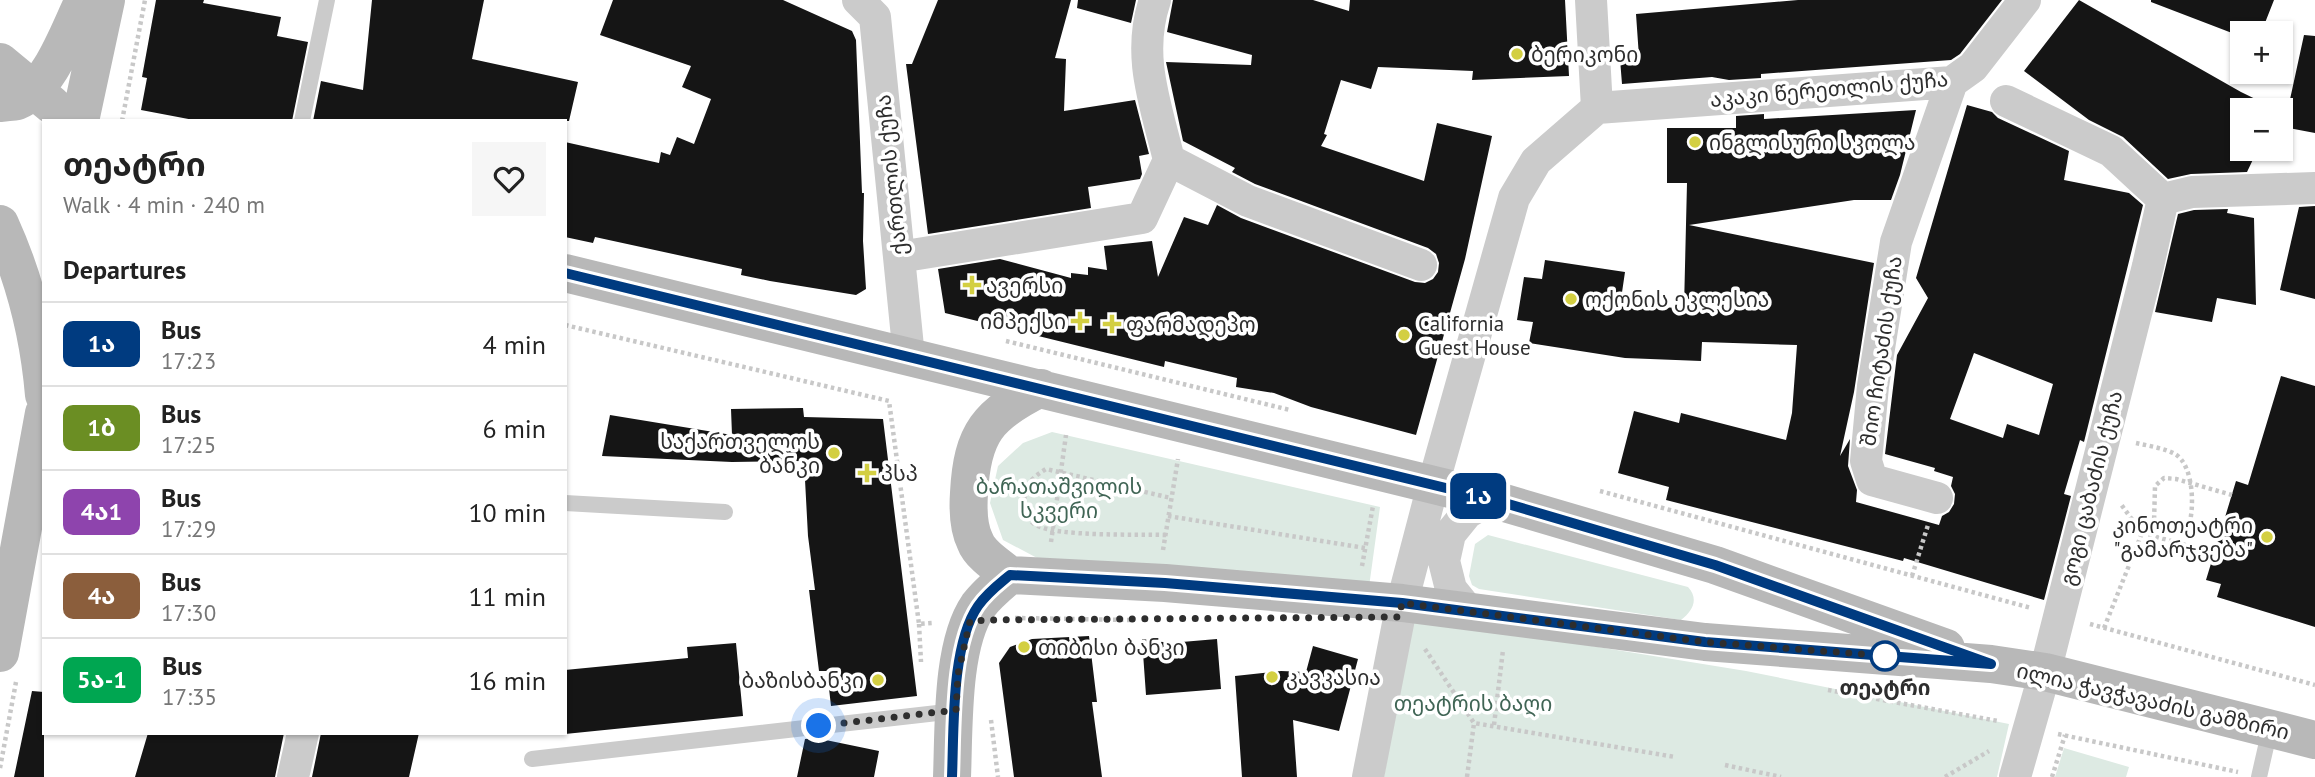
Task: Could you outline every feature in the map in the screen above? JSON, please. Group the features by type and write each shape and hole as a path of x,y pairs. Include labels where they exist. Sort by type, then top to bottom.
{"main road":[{"path":"0,103 16,101 35,89 50,68 84,0"},
{"path":"80,119 106,0"},
{"path":"0,62 35,89 66,119"},
{"path":"0,224 29,301 40,348 42,372"},
{"name":"ილია ჭავჭავაძის გამზირი","path":"567,276 1041,388 1491,499 1715,565 1991,664"},
{"path":"952,777 958,674 970,621 991,591 1010,575 975,543 968,510 970,472 978,439 995,416 1016,400 1041,388"},
{"path":"0,653 42,424"},
{"name":"ილია ჭავჭავაძის გამზირი","path":"1010,575 1165,583 1402,603 1705,642 1991,664 2045,672 2315,740"}],"street":[{"path":"899,257 1142,218 1169,160 1146,63 1147,23 1155,0"},
{"path":"1368,777 1402,603 1514,198 1536,161 1597,108 1591,0"},
{"name":"აკაკი წერეთლის ქუჩა","path":"1597,108 1952,82 1973,67 2025,0"},
{"name":"ქართლის ქუჩა","path":"875,6 909,357"},
{"name":"შიო ჩიტაძის ქუჩა","path":"1937,498 1872,480 1866,461 1873,386 1896,242 1952,82"},
{"path":"2006,100 2111,151 2163,199 2192,192 2315,188"},
{"path":"1169,160 1248,201 1421,265"},
{"name":"გოგი ცაბაძის ქუჩა","path":"2015,777 2045,672 2163,199"},
{"path":"1468,610 1451,589 1444,561 1450,534 1467,513 1491,499"},
{"path":"293,777 303,735"}],"lane":[{"path":"302,119 327,0"},
{"path":"567,503 725,512"},
{"path":"532,759 956,710"},
{"path":"2259,777 2270,729"}],"path":[{"path":"122,119 145,0"},
{"path":"567,325 889,401 919,624 1009,618 1134,620"},
{"path":"1050,551 1066,435"},
{"path":"2132,454 2136,443 2176,455 2185,465 2187,474 2190,484 2192,494 2192,517 2188,528 2164,531 2154,523 2155,486 2164,478 2176,479 2188,482 2199,486 2232,495"},
{"path":"1162,557 1177,460"},
{"path":"1166,536 1053,531 1034,524 1024,510 1024,492 1031,478 1046,469 1171,498"},
{"path":"1937,498 1912,576 2315,685"},
{"path":"2118,499 2142,533 2189,546"},
{"path":"1361,574 1373,505"},
{"path":"1168,516 1366,548"},
{"path":"2104,628 2142,533"},
{"path":"1494,725 1503,645"},
{"path":"1424,648 1474,723 1467,777"},
{"path":"1825,689 2029,728 2259,777"},
{"path":"1474,723 1675,757"},
{"path":"2052,777 2065,736"},
{"path":"1945,777 1994,748"},
{"path":"1725,765 1781,777"}],"green space":[{"name":"ბარათაშვილის სკვერი","path":"1052,432 1380,507 1369,587 1039,559 1003,540 990,503 998,466 1023,443"},
{"path":"1488,535 1688,587 1693,596 1693,605 1681,620 1479,589 1472,585 1469,576 1475,544"},
{"name":"თეატრის ბაღი","path":"1412,617 1746,671 2009,724 1997,777 1384,777"},
{"path":"2064,748 2129,767 2126,777 2055,777"}],"building":[{"path":"156,0 204,0 203,3 281,17 277,36 308,42 292,119 188,119 141,110 147,78 142,77"},
{"path":"372,0 484,0 472,59 578,82 569,121 313,119 321,81 363,90"},
{"path":"613,0 783,0 852,31 856,40 866,289 856,295 770,281 741,275 742,269 595,237 593,243 567,237 567,142 659,163 661,152 670,155 677,137 694,144 711,99 682,87 691,66 600,35"},
{"path":"938,0 1071,0 1055,58 1066,59 1064,111 1135,100 1149,154 1139,156 1142,174 1140,179 1088,187 1091,208 928,234 906,64 912,64"},
{"path":"1078,0 1136,0 1131,23 1077,8"},
{"path":"1173,0 1313,0 1349,11 1350,0 1565,0 1569,76 1472,80 1473,71 1378,67 1371,89 1341,80 1324,134 1327,135 1321,146 1424,181 1437,123 1492,136 1465,259 1416,435 1311,407 1274,393 1236,387 1237,378 1165,361 1164,367 945,313 938,269 1000,259 1071,278 1071,273 1088,275 1088,267 1107,270 1104,246 1152,241 1158,277 1184,217 1208,225 1217,205 1241,218 1415,282 1425,283 1433,279 1438,272 1439,263 1436,254 1428,248 1255,184 1232,172 1235,168 1183,141 1166,62 1251,65 1252,55 1167,32"},
{"path":"1798,0 2002,0 1960,54 1951,60 1761,74 1761,78 1729,80 1712,77 1622,84 1620,59 1639,57 1636,14"},
{"path":"2079,0 2253,98 2230,98 2230,161 2252,161 2247,172 2191,174 2168,179 2123,137 2089,120 2024,71"},
{"path":"2274,0 2266,21 2230,21 2230,32 2151,2"},
{"path":"2304,35 2315,36 2315,133 2293,129 2293,98 2290,98"},
{"path":"1967,105 1992,112 1998,118 2069,151 2064,180 2129,193 2143,205 2084,442 2080,440 2064,494 2071,496 2044,600 1904,558 1903,561 1666,500 1669,487 1618,473 1634,411 1679,423 1681,413 1786,440 1792,413 1797,345 1702,342 1701,361 1625,358 1529,343 1533,322 1517,320 1524,277 1542,279 1545,260 1625,272 1620,306 1684,308 1687,183 1667,183 1667,128 1736,128 1736,116 1764,114 1764,119 1916,110 1891,200 1854,200 1689,225 1874,263 1854,392 1840,456 1850,439 1848,466 1857,490 1856,502 1939,525 1942,516 1949,512 1954,504 1955,494 1951,486 1953,477 1934,471 1935,468 1885,454 1897,355 1928,298 1916,278","holes":["1974,353 2053,384 2039,435 2007,424 2003,438 1950,419"]},
{"path":"2315,206 2315,299 2280,290 2299,207"},
{"path":"2228,209 2227,213 2254,218 2256,305 2217,298 2212,322 2155,312 2178,214 2194,210"},
{"name":"კინოთეატრი \"გამარჯვება\"","path":"2281,376 2315,386 2315,627 2217,597 2221,584 2206,580 2236,481 2248,485"},
{"path":"803,408 804,417 883,419 917,696 831,706 827,671 819,671 809,590 815,590 808,536 804,461 732,462 602,456 610,415 732,435 731,409"},
{"path":"1089,636 1097,702 1092,702 1102,777 1014,777 999,663 1010,647 1032,639"},
{"path":"1142,639 1170,643 1217,639 1221,689 1146,695"},
{"path":"736,643 743,716 567,734 567,670 688,658 687,647"},
{"path":"1313,646 1358,659 1339,731 1293,720 1297,777 1242,777 1235,676 1281,671 1306,672"},
{"path":"32,691 42,692 44,777 14,777"},
{"path":"147,735 284,735 275,777 135,777"},
{"path":"321,735 419,735 409,777 312,777"},
{"path":"816,738 879,751 874,777 797,777 805,739"}],"bus line":[{"name":"1ა","path":"567,273 1491,499 1715,565 1991,664 1705,642 1402,603 1165,583 1010,575 978,606 963,643 958,674 952,777"}],"place":[{"name":"ბერიკონი","path":"1517,54"},
{"name":"ინგლისური სკოლა","path":"1695,142"},
{"name":"ავერსი","path":"972,285"},
{"name":"ოქონის ეკლესია","path":"1571,299"},
{"name":"იმპექსი","path":"1080,321"},
{"name":"ფარმადეპო","path":"1112,324"},
{"name":"California Guest House","path":"1404,335"},
{"name":"საქართველოს ბანკი","path":"834,453"},
{"name":"პსპ","path":"867,473"},
{"name":"კინოთეატრი \"გამარჯვება\"","path":"2267,537"},
{"name":"თიბისი ბანკი","path":"1024,647"},
{"name":"თეატრი","path":"1885,656"},
{"name":"კავკასია","path":"1272,677"},
{"name":"ბაზისბანკი","path":"878,680"}],"route":[{"path":"819,726 956,710 958,674 970,621 1009,618 1162,620 1399,617 1402,603 1705,642 1885,656"}]}
